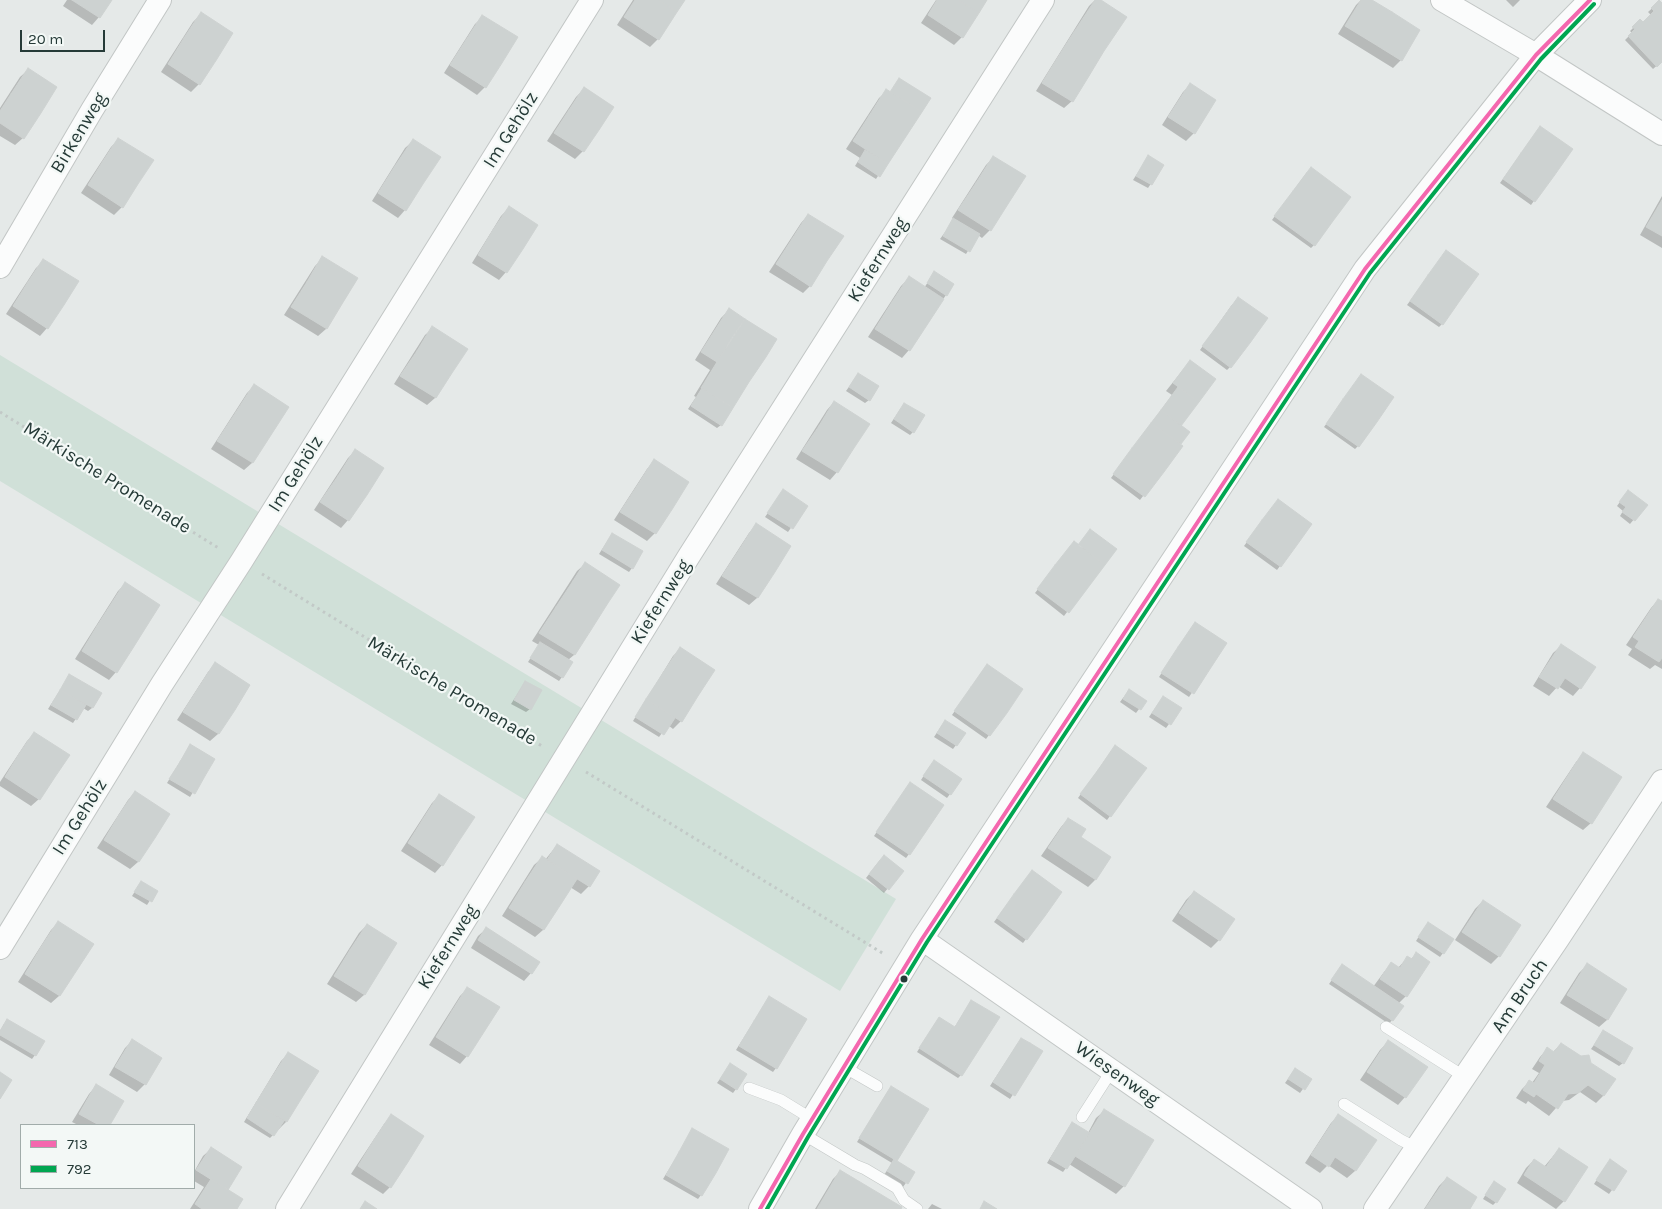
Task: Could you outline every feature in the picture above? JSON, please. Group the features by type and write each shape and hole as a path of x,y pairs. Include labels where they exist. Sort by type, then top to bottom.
{"street":[{"name":"Birkenweg","path":"0,267 92,110 160,0"},
{"name":"Im Gehölz","path":"0,948 162,684 241,562 592,0"},
{"name":"Kiefernweg","path":"287,1209 689,556 1042,0"},
{"path":"1442,0 1536,55 1662,134"},
{"path":"760,1209 922,939 1365,269 1536,55 1590,0"},
{"name":"Am Bruch","path":"1376,1209 1662,781"},
{"name":"Wiesenweg","path":"922,939 1311,1209"}],"lane":[{"path":"1386,1027 1465,1077"},
{"path":"844,1067 877,1086"},
{"path":"1082,1117 1112,1070"},
{"path":"749,1088 781,1100 808,1127 854,1165 865,1169 897,1188 904,1200 917,1209"},
{"path":"1344,1104 1417,1148"}],"path":[{"name":"Märkische Promenade","path":"0,412 241,562 906,966"}],"shaded area":[{"path":"0,355 896,899 840,991 0,481"}],"building":[{"path":"72,0 112,0 100,18"},
{"path":"635,0 659,0 677,12 659,40 624,17"},
{"path":"659,0 685,0 677,12"},
{"path":"937,0 958,0 979,13 963,38 928,15"},
{"path":"958,0 987,0 979,13"},
{"path":"1095,0 1101,0 1127,17 1104,51 1074,32"},
{"path":"1361,0 1372,0 1392,12 1373,43 1345,26"},
{"path":"1659,0 1662,3 1662,62 1657,67 1628,36 1635,29 1632,27 1640,19 1643,22 1654,11 1651,8"},
{"path":"201,12 233,33 217,59 184,38"},
{"path":"1392,12 1420,30 1402,61 1373,43"},
{"path":"482,15 518,37 502,63 466,40"},
{"path":"1074,32 1104,51 1089,76 1058,57"},
{"path":"184,38 217,59 200,85 168,64"},
{"path":"466,40 502,63 486,88 450,65"},
{"path":"1058,57 1089,76 1073,102 1042,83"},
{"path":"28,68 57,87 41,113 11,94"},
{"path":"899,78 931,98 922,112 890,92"},
{"path":"1190,83 1216,100 1195,134 1168,117"},
{"path":"584,87 614,107 599,130 569,110"},
{"path":"886,89 922,112 905,138 869,116"},
{"path":"11,94 41,113 24,139 0,123 0,111"},
{"path":"569,110 599,130 584,152 554,133"},
{"path":"869,116 905,138 888,164 853,141"},
{"path":"1540,126 1573,149 1554,176 1521,153"},
{"path":"118,138 154,160 138,184 103,161"},
{"path":"413,139 441,157 423,184 395,166"},
{"path":"865,150 888,164 880,177 858,162"},
{"path":"1521,153 1554,176 1535,202 1503,179"},
{"path":"1148,155 1164,165 1152,185 1136,176"},
{"path":"993,156 1026,176 1008,204 976,183"},
{"path":"103,161 138,184 123,208 88,185"},
{"path":"395,166 423,184 406,211 378,193"},
{"path":"1311,167 1351,197 1333,221 1293,191"},
{"path":"976,183 1008,204 991,231 958,210"},
{"path":"1293,191 1333,221 1315,246 1274,216"},
{"path":"1662,200 1662,236 1646,227"},
{"path":"509,206 538,225 523,249 493,230"},
{"path":"808,214 844,236 827,261 792,239"},
{"path":"953,218 980,234 970,252 943,236"},
{"path":"493,230 523,249 507,273 478,255"},
{"path":"792,239 827,261 811,287 776,264"},
{"path":"1446,250 1479,274 1461,299 1428,275"},
{"path":"322,256 358,278 342,304 307,282"},
{"path":"43,259 79,281 64,305 28,282"},
{"path":"934,271 954,284 947,296 927,283"},
{"path":"1428,275 1461,299 1443,325 1410,301"},
{"path":"909,276 944,299 927,325 892,302"},
{"path":"28,282 64,305 48,329 13,306"},
{"path":"307,282 342,304 327,329 291,307"},
{"path":"1238,297 1268,318 1250,343 1220,322"},
{"path":"892,302 927,325 910,351 875,329"},
{"path":"729,308 745,319 717,362 701,352"},
{"path":"745,319 777,339 766,357 733,336"},
{"path":"1220,322 1250,343 1231,368 1202,346"},
{"path":"432,326 468,349 452,373 417,351"},
{"path":"733,336 766,357 749,382 717,362"},
{"path":"417,351 452,373 436,398 400,376"},
{"path":"1190,360 1216,379 1199,402 1173,383"},
{"path":"717,362 749,382 733,408 701,388"},
{"path":"858,373 879,386 870,401 849,387"},
{"path":"1361,374 1394,397 1377,422 1343,399"},
{"path":"254,384 289,407 271,435 236,412"},
{"path":"1178,387 1199,402 1181,426 1161,410"},
{"path":"702,388 733,408 722,426 691,406"},
{"path":"1343,399 1377,422 1359,447 1326,424"},
{"path":"834,401 870,424 854,448 819,426"},
{"path":"904,403 925,415 914,433 894,419"},
{"path":"1161,410 1190,432 1181,444 1151,423"},
{"path":"236,412 271,435 253,463 217,441"},
{"path":"1151,423 1183,446 1164,472 1132,448"},
{"path":"819,426 854,448 838,473 802,451"},
{"path":"1132,448 1164,472 1145,497 1113,474"},
{"path":"355,449 384,468 367,495 338,476"},
{"path":"654,459 689,482 673,508 637,486"},
{"path":"338,476 367,495 349,521 320,502"},
{"path":"637,486 673,508 656,534 620,512"},
{"path":"783,489 808,506 793,529 767,513"},
{"path":"1628,490 1648,505 1635,521 1622,512 1626,507 1619,502"},
{"path":"1278,499 1312,524 1297,545 1262,520"},
{"path":"1262,520 1297,545 1281,567 1246,542"},
{"path":"756,523 791,546 775,572 739,550"},
{"path":"1090,529 1117,549 1105,565 1078,545"},
{"path":"612,533 643,551 633,569 602,550"},
{"path":"1074,541 1105,565 1087,589 1055,565"},
{"path":"739,550 775,572 758,598 722,576"},
{"path":"585,562 620,585 608,603 573,581"},
{"path":"1055,565 1087,589 1069,613 1037,589"},
{"path":"573,581 608,603 591,630 556,607"},
{"path":"125,582 160,605 148,624 113,601"},
{"path":"1658,599 1662,601 1662,658 1659,662 1635,647 1639,641 1633,637"},
{"path":"113,601 148,624 133,648 97,626"},
{"path":"556,607 591,630 575,655 539,633"},
{"path":"1195,622 1227,643 1210,669 1178,647"},
{"path":"97,626 133,648 117,673 82,651"},
{"path":"540,642 573,662 563,678 530,658"},
{"path":"1561,644 1596,667 1581,689 1565,678 1558,689 1539,677"},
{"path":"680,647 715,670 698,696 663,673"},
{"path":"1178,647 1210,669 1194,694 1161,673"},
{"path":"215,662 250,685 235,710 199,687"},
{"path":"987,664 1023,689 1007,713 971,687"},
{"path":"663,673 698,696 682,722 646,699"},
{"path":"69,674 102,693 93,708 60,690"},
{"path":"525,681 542,690 531,710 514,700"},
{"path":"199,687 235,710 219,734 183,712"},
{"path":"971,687 1007,713 990,736 954,711"},
{"path":"1129,689 1147,701 1141,710 1123,699"},
{"path":"60,690 86,705 77,720 51,705"},
{"path":"1163,696 1182,708 1171,725 1152,713"},
{"path":"646,699 675,718 664,735 635,717"},
{"path":"945,720 966,733 957,746 937,733"},
{"path":"34,732 70,755 55,777 19,754"},
{"path":"190,744 215,759 205,776 180,762"},
{"path":"1115,745 1147,768 1129,792 1098,770"},
{"path":"1583,752 1622,777 1592,824 1553,799"},
{"path":"19,754 55,777 40,800 5,777"},
{"path":"934,760 962,779 951,795 923,776"},
{"path":"180,762 205,776 195,794 169,779"},
{"path":"1098,770 1129,792 1111,817 1080,794"},
{"path":"910,782 944,805 927,830 893,807"},
{"path":"135,791 170,814 155,838 119,815"},
{"path":"439,794 475,817 459,841 423,819"},
{"path":"893,807 927,830 910,855 876,832"},
{"path":"119,815 155,838 139,862 104,840"},
{"path":"1068,818 1086,829 1081,837 1111,857 1096,880 1048,848"},
{"path":"423,819 459,841 443,866 408,843"},
{"path":"557,844 600,871 590,887 547,860"},
{"path":"884,855 904,871 889,890 869,874"},
{"path":"542,856 577,879 561,904 525,882"},
{"path":"1032,870 1062,892 1045,916 1014,894"},
{"path":"141,881 158,891 152,902 134,892"},
{"path":"525,882 561,904 544,930 509,908"},
{"path":"1194,891 1235,919 1220,941 1179,913"},
{"path":"1014,894 1045,916 1027,940 997,918"},
{"path":"1483,900 1521,925 1500,957 1462,932"},
{"path":"58,921 94,944 77,970 41,947"},
{"path":"1428,922 1454,939 1444,954 1418,937"},
{"path":"367,924 397,943 381,969 350,950"},
{"path":"486,927 540,962 532,974 478,940"},
{"path":"41,947 77,970 60,996 25,974"},
{"path":"350,950 381,969 365,995 334,976"},
{"path":"1416,952 1430,962 1407,997 1380,979 1391,962 1400,968 1407,956 1412,959"},
{"path":"1587,963 1627,989 1608,1020 1567,995"},
{"path":"1342,964 1404,1006 1393,1021 1331,980"},
{"path":"467,987 500,1007 484,1032 452,1011"},
{"path":"769,996 807,1019 792,1044 754,1021"},
{"path":"971,1000 1000,1017 962,1076 919,1048 939,1017 955,1027"},
{"path":"452,1011 484,1032 468,1057 436,1037"},
{"path":"7,1019 45,1041 36,1056 0,1035 0,1031"},
{"path":"754,1021 792,1044 777,1069 739,1046"},
{"path":"1603,1030 1633,1048 1624,1064 1594,1045"},
{"path":"1021,1038 1030,1043 1002,1088 993,1082"},
{"path":"132,1039 162,1058 146,1085 115,1067"},
{"path":"1388,1040 1428,1067 1406,1098 1367,1072"},
{"path":"1030,1043 1043,1051 1015,1096 1002,1088"},
{"path":"1561,1043 1581,1056 1589,1055 1591,1063 1616,1079 1604,1096 1588,1085 1578,1093 1568,1094 1558,1109 1536,1094 1534,1097 1523,1090 1529,1080 1534,1083 1545,1065 1539,1061 1547,1047 1554,1052"},
{"path":"288,1052 319,1071 303,1096 272,1077"},
{"path":"730,1063 747,1074 737,1090 720,1079"},
{"path":"1295,1068 1312,1079 1305,1090 1288,1079"},
{"path":"0,1072 12,1080 0,1099"},
{"path":"272,1077 303,1096 287,1122 256,1103"},
{"path":"96,1084 124,1101 111,1124 97,1124 79,1114"},
{"path":"891,1086 929,1109 897,1161 859,1138"},
{"path":"256,1103 284,1121 274,1136 247,1118"},
{"path":"1104,1109 1154,1140 1125,1187 1075,1156"},
{"path":"391,1114 424,1136 408,1162 374,1140"},
{"path":"1338,1114 1377,1140 1356,1171 1335,1157 1329,1167 1311,1155"},
{"path":"1072,1122 1090,1133 1067,1169 1050,1159"},
{"path":"692,1128 729,1149 716,1173 679,1152"},
{"path":"374,1140 408,1162 391,1188 358,1166"},
{"path":"211,1147 242,1167 228,1190 196,1170"},
{"path":"1559,1148 1588,1167 1565,1202 1524,1175 1534,1159 1546,1167"},
{"path":"679,1152 716,1173 702,1196 666,1175"},
{"path":"894,1159 915,1172 908,1184 887,1171"},
{"path":"1610,1159 1627,1171 1614,1191 1596,1180"},
{"path":"840,1170 902,1207 901,1209 817,1209"},
{"path":"1447,1177 1477,1197 1470,1209 1425,1209"},
{"path":"211,1179 243,1199 237,1209 202,1209 195,1204"},
{"path":"1494,1181 1506,1189 1497,1203 1485,1195"},
{"path":"365,1201 377,1209 360,1209"},
{"path":"984,1201 997,1209 980,1209"}],"transit line":[{"name":"713","path":"760,1209 803,1134 922,939 1365,269 1536,55 1590,0"},
{"name":"792","path":"767,1209 808,1137 927,942 1370,273 1541,59 1594,4"}]}
